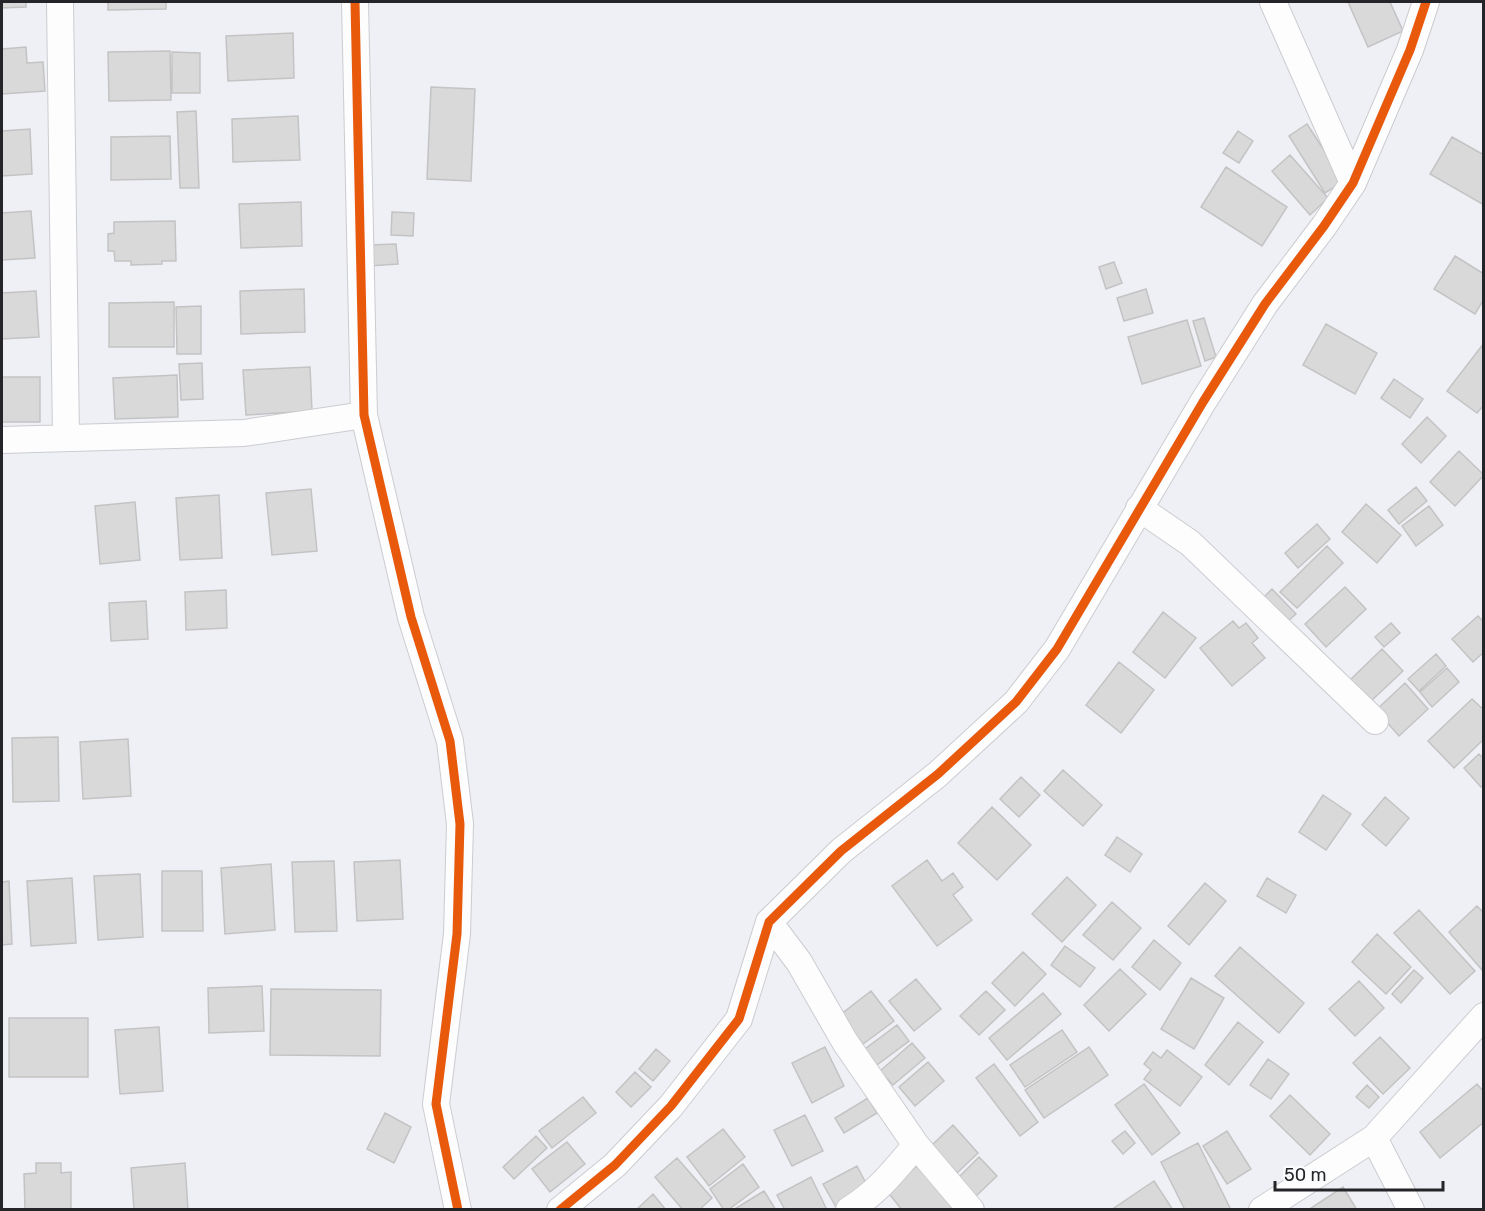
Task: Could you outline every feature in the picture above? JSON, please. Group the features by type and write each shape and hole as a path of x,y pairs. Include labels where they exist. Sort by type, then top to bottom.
{"street":[{"path":"60,2 66,438"},
{"path":"355,2 364,415 411,617 450,741 460,824 457,934 436,1104 458,1209"},
{"path":"1273,2 1353,183"},
{"path":"560,1209 615,1165 639,1140 671,1106 739,1019 769,922 841,851 938,774 1016,702 1057,649 1139,508 1265,304 1324,226 1353,183 1410,50 1426,2"},
{"path":"2,440 244,433 364,415"},
{"path":"1139,508 1190,543 1375,721"},
{"path":"769,922 799,962 845,1042 916,1145 971,1209"},
{"path":"1262,1209 1374,1138 1484,1016"},
{"path":"1374,1138 1411,1209"},
{"path":"849,1209 871,1196 916,1145"}],"building":[{"path":"2,2 26,2 26,7 2,8"},
{"path":"108,2 166,2 166,9 108,10"},
{"path":"1348,2 1390,2 1403,31 1368,47"},
{"path":"293,33 294,78 228,81 226,36"},
{"path":"26,47 27,63 43,62 45,91 2,94 2,49"},
{"path":"170,51 171,100 109,101 108,52"},
{"path":"172,52 200,53 200,93 172,93"},
{"path":"431,87 475,89 471,181 427,179"},
{"path":"196,111 199,188 180,188 177,112"},
{"path":"298,116 300,160 233,162 232,119"},
{"path":"1307,124 1344,181 1325,193 1289,136"},
{"path":"30,129 32,174 2,176 2,131"},
{"path":"1238,131 1253,141 1239,163 1223,153"},
{"path":"170,136 171,179 111,180 111,137"},
{"path":"1452,137 1484,155 1484,205 1430,174"},
{"path":"1290,155 1328,198 1310,215 1272,171"},
{"path":"1226,167 1287,207 1262,246 1201,207"},
{"path":"301,202 302,246 241,248 239,204"},
{"path":"31,211 35,258 2,260 2,213"},
{"path":"392,212 414,213 413,236 391,235"},
{"path":"175,221 176,261 131,265 131,261 115,261 114,251 108,251 108,234 114,233 114,222"},
{"path":"396,244 398,264 369,266 368,245"},
{"path":"1455,256 1484,274 1484,299 1475,314 1434,289"},
{"path":"1114,262 1122,283 1106,289 1099,267"},
{"path":"304,289 305,332 241,334 240,291"},
{"path":"1146,289 1153,313 1124,321 1117,298"},
{"path":"36,291 39,337 2,339 2,293"},
{"path":"174,302 174,347 109,347 109,303"},
{"path":"201,306 201,354 177,354 176,307"},
{"path":"1204,318 1216,357 1205,361 1193,321"},
{"path":"1187,320 1201,366 1142,384 1128,337"},
{"path":"1326,324 1377,353 1355,394 1303,365"},
{"path":"1484,343 1484,405 1477,413 1447,391"},
{"path":"202,363 203,399 181,400 179,364"},
{"path":"310,367 312,411 246,415 243,370"},
{"path":"177,375 178,417 115,419 113,378"},
{"path":"2,377 40,377 40,422 2,422"},
{"path":"1394,379 1423,399 1410,418 1381,398"},
{"path":"1427,417 1446,436 1421,463 1402,444"},
{"path":"1459,451 1484,475 1455,506 1430,482"},
{"path":"1416,487 1427,501 1399,524 1388,510"},
{"path":"311,489 317,551 272,555 266,493"},
{"path":"219,495 222,558 180,560 176,498"},
{"path":"135,502 140,560 100,564 95,506"},
{"path":"1366,504 1401,535 1377,563 1342,532"},
{"path":"1429,506 1443,525 1416,546 1402,526"},
{"path":"1317,524 1330,539 1298,568 1285,553"},
{"path":"1327,546 1343,563 1297,608 1280,592"},
{"path":"1345,587 1366,609 1326,647 1305,624"},
{"path":"1272,589 1296,614 1281,627 1258,603"},
{"path":"226,590 227,628 186,630 185,592"},
{"path":"146,601 148,639 111,641 109,603"},
{"path":"1163,612 1196,638 1165,678 1133,652"},
{"path":"1478,616 1484,622 1484,652 1473,662 1452,639"},
{"path":"1233,621 1239,628 1246,623 1258,638 1252,643 1265,658 1232,686 1200,648"},
{"path":"1391,623 1400,633 1384,647 1375,637"},
{"path":"1382,649 1403,671 1370,702 1350,680"},
{"path":"1436,654 1446,666 1419,691 1408,679"},
{"path":"1119,662 1154,690 1121,733 1086,705"},
{"path":"1447,668 1459,682 1432,707 1420,692"},
{"path":"1405,683 1428,709 1399,736 1376,710"},
{"path":"1472,699 1484,710 1484,739 1454,768 1428,741"},
{"path":"58,737 59,801 13,802 12,738"},
{"path":"128,739 131,796 83,799 80,742"},
{"path":"1479,754 1484,759 1484,785 1481,787 1464,768"},
{"path":"1063,770 1102,805 1083,826 1044,791"},
{"path":"1021,777 1040,795 1019,817 1000,799"},
{"path":"1323,795 1351,814 1326,850 1299,832"},
{"path":"1385,797 1409,818 1386,846 1362,825"},
{"path":"992,807 1031,845 997,880 958,843"},
{"path":"1117,837 1142,854 1130,872 1105,855"},
{"path":"400,860 403,919 357,921 354,862"},
{"path":"927,860 942,881 953,873 963,887 953,895 972,920 937,946 892,886"},
{"path":"334,861 337,931 295,932 292,862"},
{"path":"271,864 275,930 225,934 221,868"},
{"path":"162,871 202,871 203,931 162,931"},
{"path":"140,874 143,937 98,940 94,876"},
{"path":"1067,877 1096,905 1062,942 1032,914"},
{"path":"72,878 76,943 31,946 27,881"},
{"path":"1267,878 1296,895 1286,913 1257,896"},
{"path":"9,881 12,944 2,945 2,882"},
{"path":"1205,883 1226,901 1189,945 1168,926"},
{"path":"1112,902 1141,928 1113,960 1083,935"},
{"path":"1477,906 1484,913 1483,971 1449,932"},
{"path":"1419,910 1475,971 1450,994 1394,933"},
{"path":"1377,934 1411,967 1386,994 1352,962"},
{"path":"1154,940 1181,963 1160,990 1132,967"},
{"path":"1065,946 1095,968 1080,987 1051,965"},
{"path":"1240,947 1304,1003 1279,1033 1215,976"},
{"path":"1023,952 1046,974 1015,1006 992,983"},
{"path":"1120,969 1146,994 1109,1031 1084,1005"},
{"path":"1414,970 1423,978 1401,1003 1392,994"},
{"path":"1191,978 1224,998 1194,1049 1161,1029"},
{"path":"916,979 941,1009 914,1031 889,1001"},
{"path":"1359,981 1384,1008 1355,1036 1329,1009"},
{"path":"262,986 264,1031 209,1033 208,988"},
{"path":"271,989 381,990 380,1056 270,1055"},
{"path":"871,991 894,1021 863,1044 840,1015"},
{"path":"986,991 1005,1010 979,1035 960,1016"},
{"path":"1043,993 1061,1014 1007,1060 989,1038"},
{"path":"9,1018 88,1018 88,1077 9,1077"},
{"path":"1238,1022 1263,1042 1229,1085 1205,1065"},
{"path":"897,1025 909,1041 877,1065 865,1049"},
{"path":"159,1027 163,1091 120,1094 115,1030"},
{"path":"1062,1030 1077,1052 1025,1087 1010,1065"},
{"path":"1380,1037 1410,1068 1383,1094 1353,1063"},
{"path":"912,1043 925,1058 893,1085 880,1071"},
{"path":"825,1047 844,1086 812,1103 792,1063"},
{"path":"1089,1047 1108,1075 1044,1118 1025,1090"},
{"path":"656,1049 670,1061 653,1081 639,1069"},
{"path":"1167,1050 1202,1077 1180,1106 1144,1079 1151,1070 1144,1064 1153,1052 1161,1058"},
{"path":"1268,1059 1289,1074 1271,1099 1250,1085"},
{"path":"928,1062 944,1081 915,1106 899,1087"},
{"path":"994,1064 1038,1122 1020,1136 976,1078"},
{"path":"635,1072 651,1087 631,1107 616,1092"},
{"path":"1144,1084 1180,1133 1152,1155 1115,1105"},
{"path":"1477,1084 1484,1092 1484,1122 1440,1158 1420,1132"},
{"path":"1367,1085 1379,1097 1369,1108 1356,1097"},
{"path":"1290,1095 1330,1134 1310,1155 1270,1116"},
{"path":"583,1097 596,1113 552,1148 539,1131"},
{"path":"868,1098 877,1113 844,1133 835,1118"},
{"path":"385,1113 411,1127 394,1163 367,1149"},
{"path":"805,1115 823,1151 792,1166 774,1130"},
{"path":"953,1125 978,1153 957,1173 932,1145"},
{"path":"723,1129 745,1157 709,1186 687,1157"},
{"path":"1125,1131 1135,1143 1123,1154 1112,1141"},
{"path":"1227,1131 1251,1169 1227,1184 1203,1146"},
{"path":"536,1136 547,1148 514,1179 503,1167"},
{"path":"567,1142 585,1164 550,1192 532,1169"},
{"path":"1198,1143 1231,1210 1185,1210 1161,1162"},
{"path":"979,1157 997,1176 976,1196 958,1178"},
{"path":"677,1158 712,1198 699,1210 683,1210 655,1177"},
{"path":"922,1162 957,1210 902,1210 887,1191"},
{"path":"36,1163 61,1163 61,1173 71,1172 71,1210 25,1210 24,1174 36,1173"},
{"path":"185,1163 188,1210 134,1210 131,1168"},
{"path":"743,1164 759,1187 728,1210 724,1210 710,1189"},
{"path":"857,1166 869,1189 836,1207 823,1184"},
{"path":"811,1177 827,1210 785,1210 777,1195"},
{"path":"1154,1181 1173,1210 1111,1210"},
{"path":"1343,1187 1357,1210 1308,1210"},
{"path":"764,1191 776,1210 733,1210"},
{"path":"653,1194 666,1210 636,1210"}],"cycle path":[{"path":"355,2 364,415 411,617 450,741 460,824 457,934 436,1104 458,1210"},
{"path":"560,1210 615,1165 671,1106 739,1019 769,922 841,851 938,774 1016,702 1057,649 1203,402 1265,304 1324,226 1353,183 1410,50 1426,2"}]}
